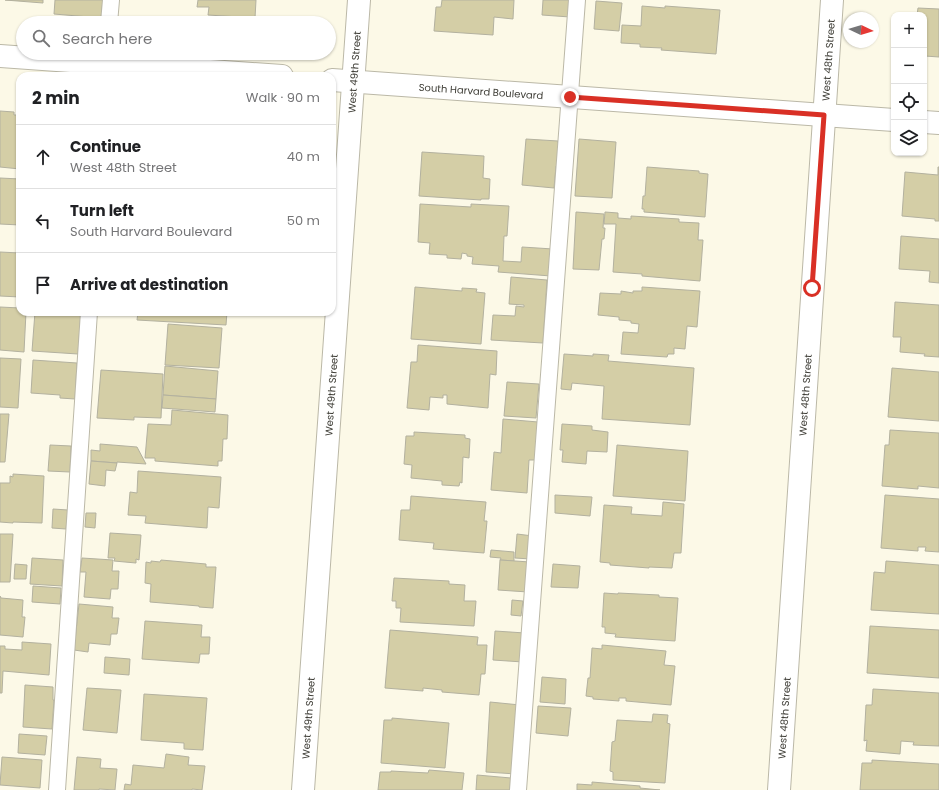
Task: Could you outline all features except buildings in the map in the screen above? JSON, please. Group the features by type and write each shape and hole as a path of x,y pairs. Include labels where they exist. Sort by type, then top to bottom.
{"street":[{"name":"West 49th Street","path":"336,204 343,80 359,0"},
{"name":"West 48th Street","path":"779,790 832,0"},
{"path":"0,56 16,57"},
{"path":"53,60 223,72"},
{"name":"South Harvard Boulevard","path":"343,80 891,120"},
{"path":"927,122 939,123"},
{"name":"West 49th Street","path":"303,790 330,316"}],"lane":[{"path":"110,16 111,0"},
{"path":"518,790 577,0"},
{"path":"57,790 89,316"}],"route":[{"path":"570,97 824,115 812,288"}]}
